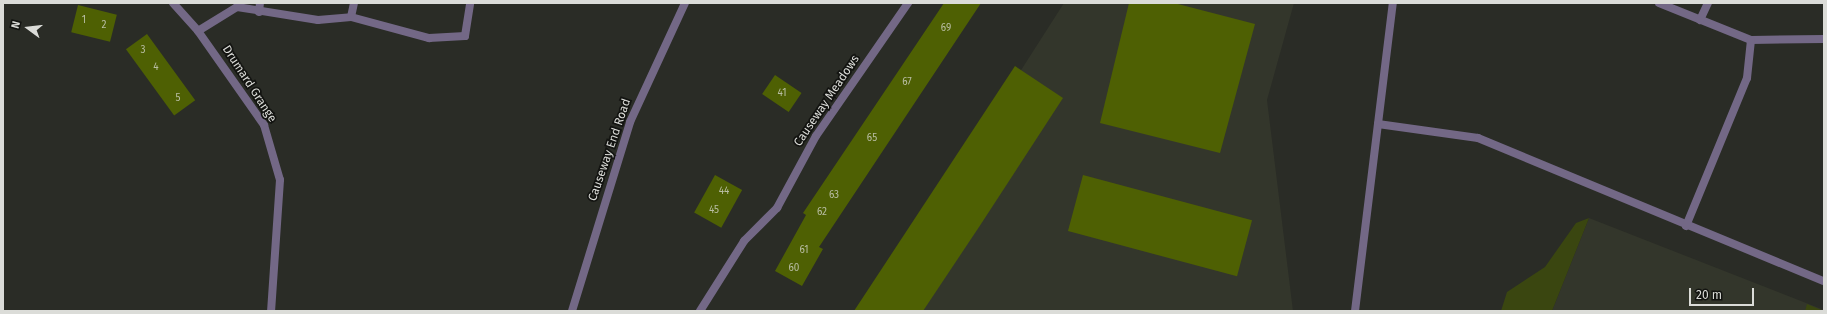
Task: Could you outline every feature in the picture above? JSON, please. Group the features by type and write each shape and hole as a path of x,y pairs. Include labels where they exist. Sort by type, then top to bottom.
{"street":[{"name":"Drumard Grange","path":"172,3 198,31 264,124 280,180 271,311"},
{"path":"259,12 260,3"},
{"path":"350,17 354,3"},
{"path":"198,31 237,7 259,12 318,20 350,17 429,38 465,36 470,3"},
{"name":"Causeway End Road","path":"572,311 630,122 685,3"},
{"name":"Causeway Meadows","path":"700,311 744,241 777,208 816,136 908,3"},
{"path":"1355,311 1392,3"},
{"path":"1659,3 1752,40 1824,39"},
{"path":"1700,20 1708,3"},
{"path":"1686,226 1746,78 1752,40"},
{"path":"1378,124 1478,138 1686,226 1824,281"}],"shaded area":[{"path":"1064,3 1294,3 1267,100 1293,311 867,311"},
{"path":"1589,218 1824,310 1824,311 1552,311"}],"green space":[{"path":"1589,218 1552,311 1501,311 1507,292 1545,267 1576,223"},
{"path":"1807,304 1824,311 1805,311"}],"building":[{"path":"944,3 981,3 819,247 823,249 802,286 775,271 806,215 803,213"},
{"path":"1129,3 1174,3 1255,24 1220,153 1100,123"},
{"path":"78,5 117,15 110,42 71,32"},
{"path":"147,34 195,100 174,116 126,49"},
{"path":"1015,66 1063,98 981,224 923,311 854,311"},
{"path":"775,75 802,93 789,112 762,94"},
{"path":"715,175 742,190 721,228 694,213"},
{"path":"1083,175 1252,220 1237,276 1068,231"}]}
